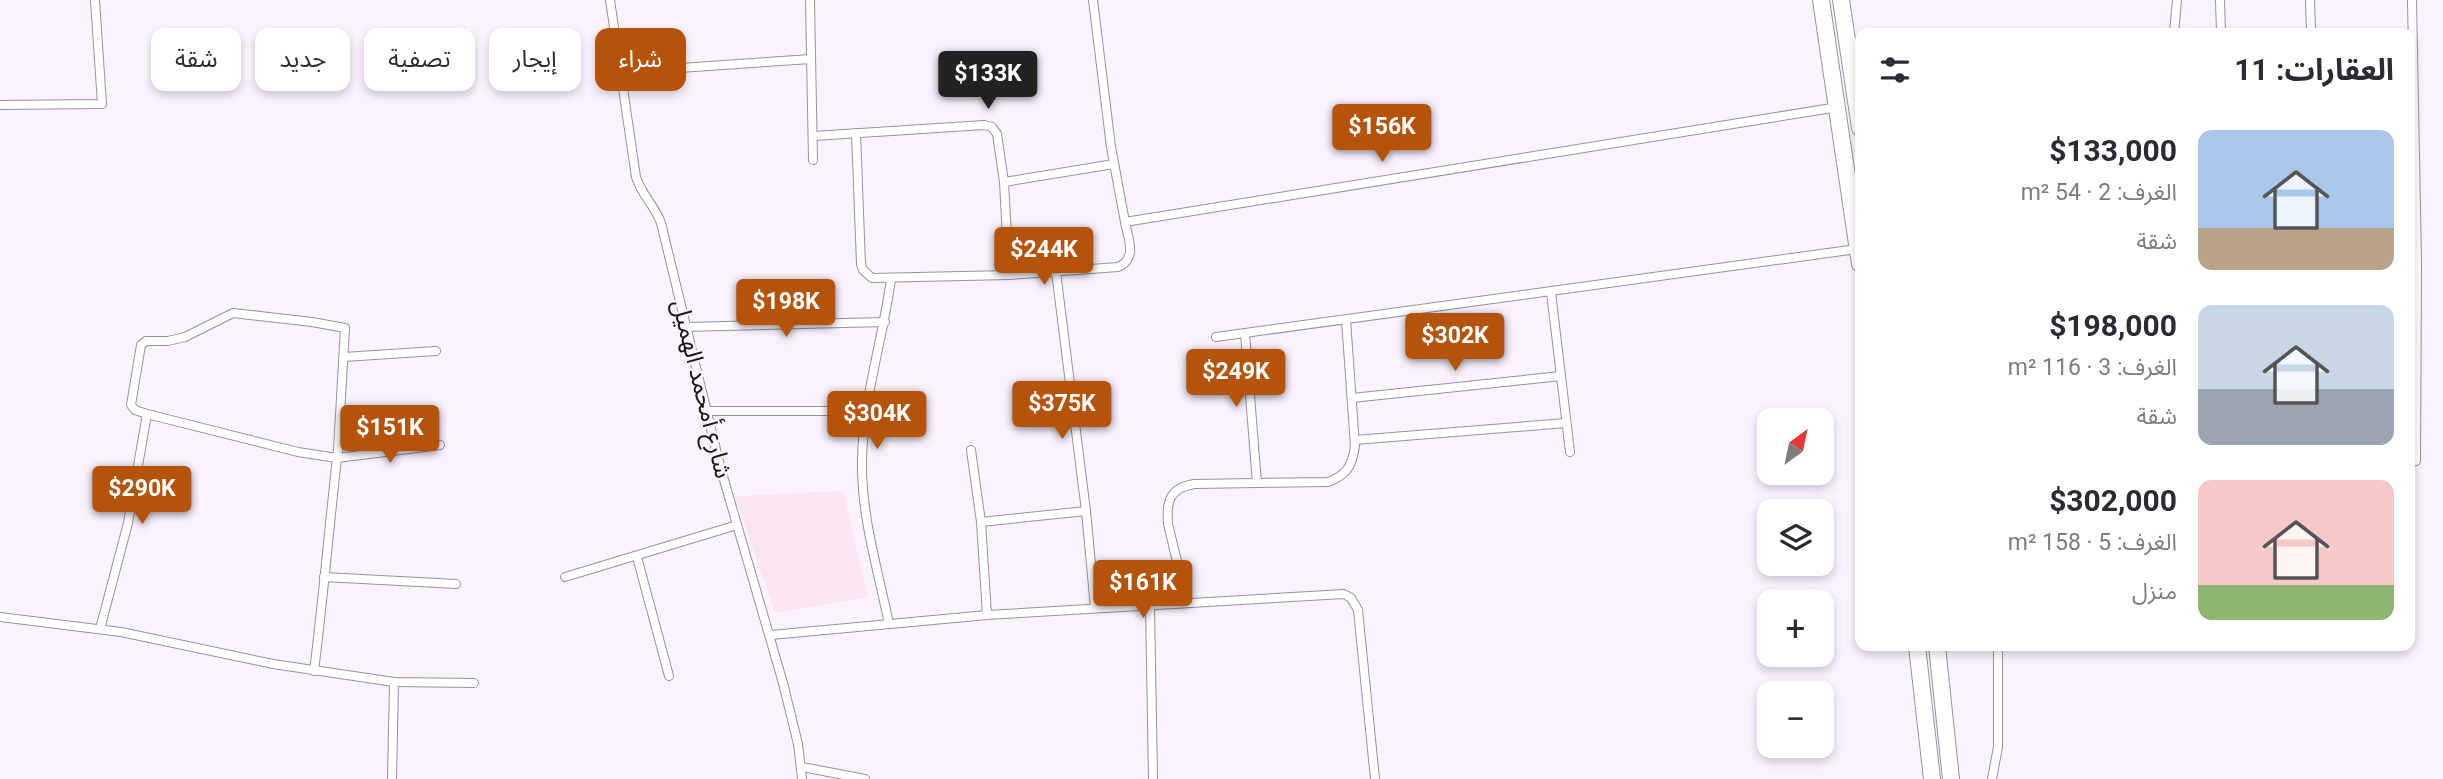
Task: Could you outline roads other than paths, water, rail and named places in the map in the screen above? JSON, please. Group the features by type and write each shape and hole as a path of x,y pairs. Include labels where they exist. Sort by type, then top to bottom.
{"highway":[{"path":"1821,0 1855,228"},
{"path":"1841,0 1855,94"},
{"path":"1918,651 1932,779"},
{"path":"1938,651 1951,779"}],"street":[{"path":"0,105 102,104 95,0"},
{"name":"شارع أمحمد الهميل","path":"610,0 614,28"},
{"path":"810,0 813,160"},
{"path":"856,133 861,264 863,270 872,278 1009,275 1123,266 1131,252 1114,164 1093,0"},
{"path":"2174,28 2177,0"},
{"path":"2220,0 2221,28"},
{"path":"2310,0 2311,28"},
{"path":"2412,0 2412,28"},
{"path":"686,68 811,60"},
{"name":"شارع أمحمد الهميل","path":"624,91 636,177 639,187 658,213 661,223 720,466 771,635 796,734 802,779"},
{"path":"1125,222 1838,107"},
{"path":"814,136 988,126 997,134 1004,182 1009,275"},
{"path":"1004,182 1114,164"},
{"path":"1216,337 1551,292 1855,256"},
{"path":"1056,272 1086,511 1095,608"},
{"path":"890,624 864,506 862,456 866,411 885,323 891,279"},
{"path":"1551,292 1570,452"},
{"path":"314,671 337,458 346,332 344,327 233,313 185,337 168,341 146,341 141,345 131,404 133,409 147,414 298,452 337,458 440,444"},
{"path":"1187,603 1167,510 1170,499 1182,486 1328,482 1348,471 1353,460 1355,440 1346,320"},
{"path":"685,327 885,323"},
{"path":"1245,333 1257,483"},
{"path":"344,357 436,351"},
{"path":"1352,398 1561,376"},
{"path":"2415,395 2415,461"},
{"path":"708,411 866,411"},
{"path":"100,629 128,523 147,414"},
{"path":"1355,440 1566,423"},
{"path":"971,450 981,523 988,615"},
{"path":"981,523 1086,511"},
{"path":"565,577 737,525"},
{"path":"637,557 669,676"},
{"path":"324,578 456,584"},
{"path":"771,635 988,615 1337,593 1351,598 1358,610 1375,779"},
{"path":"1150,605 1153,779"},
{"path":"0,617 168,640 314,671 394,682 474,683"},
{"path":"1992,779 1999,737 1998,651"},
{"path":"393,779 394,682"},
{"path":"802,767 865,779"}]}
